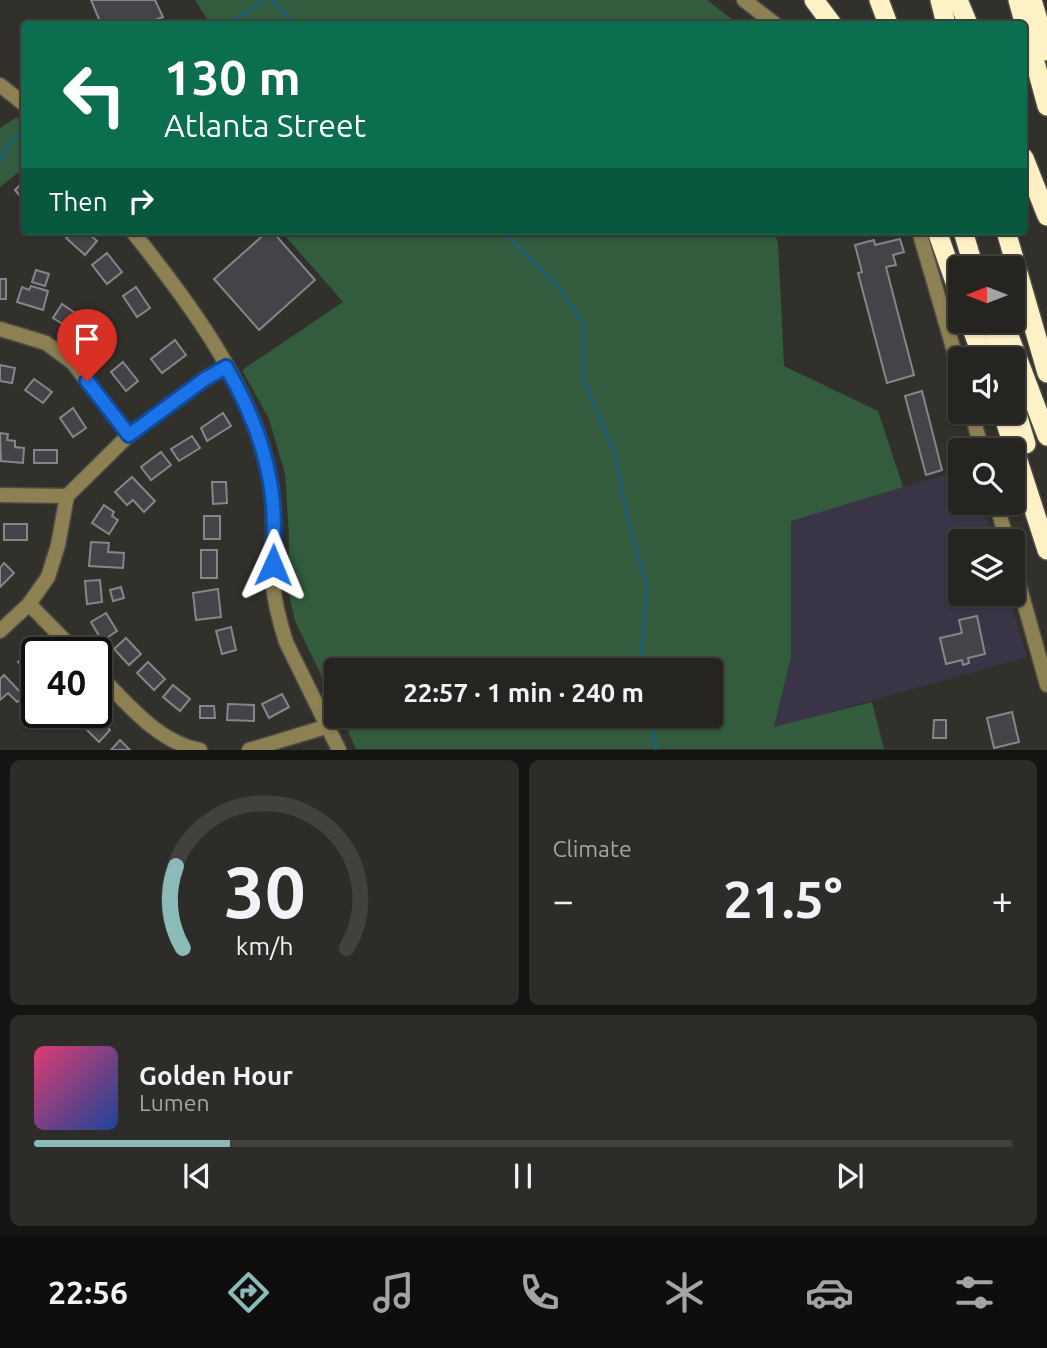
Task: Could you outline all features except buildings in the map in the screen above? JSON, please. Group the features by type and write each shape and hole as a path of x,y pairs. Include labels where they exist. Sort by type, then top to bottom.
{"highway":[{"path":"814,0 830,21"},
{"path":"879,0 887,21"},
{"path":"940,0 945,21"},
{"path":"957,0 967,21"},
{"path":"1018,0 1024,21"},
{"path":"1032,0 1047,51"},
{"path":"1027,33 1047,106"},
{"path":"1027,166 1047,216"},
{"path":"938,235 948,262"},
{"path":"965,235 971,256"},
{"path":"965,235 975,256"},
{"path":"1007,235 1047,373"},
{"path":"1008,333 1047,436"},
{"path":"1006,424 1047,550"},
{"path":"1019,424 1047,522"}],"street":[{"path":"744,0 771,21"},
{"path":"0,85 21,102"},
{"path":"135,235 193,309 256,428 269,471 274,519 273,584 280,624 286,642 324,716"},
{"path":"920,235 953,347"},
{"path":"0,329 46,343 73,363 129,435"},
{"path":"0,631 29,604 48,577 58,545 67,496 129,435 205,379 226,367"},
{"path":"0,495 67,496"},
{"path":"29,604 61,637"},
{"path":"1025,606 1047,685"},
{"path":"112,687 163,734 187,747 200,750"},
{"path":"249,750 324,728"},
{"path":"330,728 340,750"}],"shaded area":[{"path":"948,474 948,515 986,515 990,529 948,529 948,606 1012,606 1027,657 774,728 791,657 791,520"}],"green space":[{"path":"195,0 707,0 734,21 208,21"},
{"path":"17,117 21,122 21,170 0,187 0,128"},
{"path":"284,235 775,235 778,243 784,366 878,411 903,487 791,521 791,657 774,727 872,702 884,749 356,749 346,728 723,728 723,658 324,658 324,681 295,621 288,590 289,536 285,474 269,419 242,370 343,302"}],"waterway":[{"path":"234,21 263,0"},
{"path":"273,0 291,21"},
{"path":"0,161 7,146 21,132"},
{"path":"507,235 559,288 584,325 584,381 615,455 627,517 647,587 641,658"},
{"path":"653,728 656,750"}],"route":[{"path":"87,381 129,435 205,379 226,367 256,428 269,471 274,519 273,565"}]}
